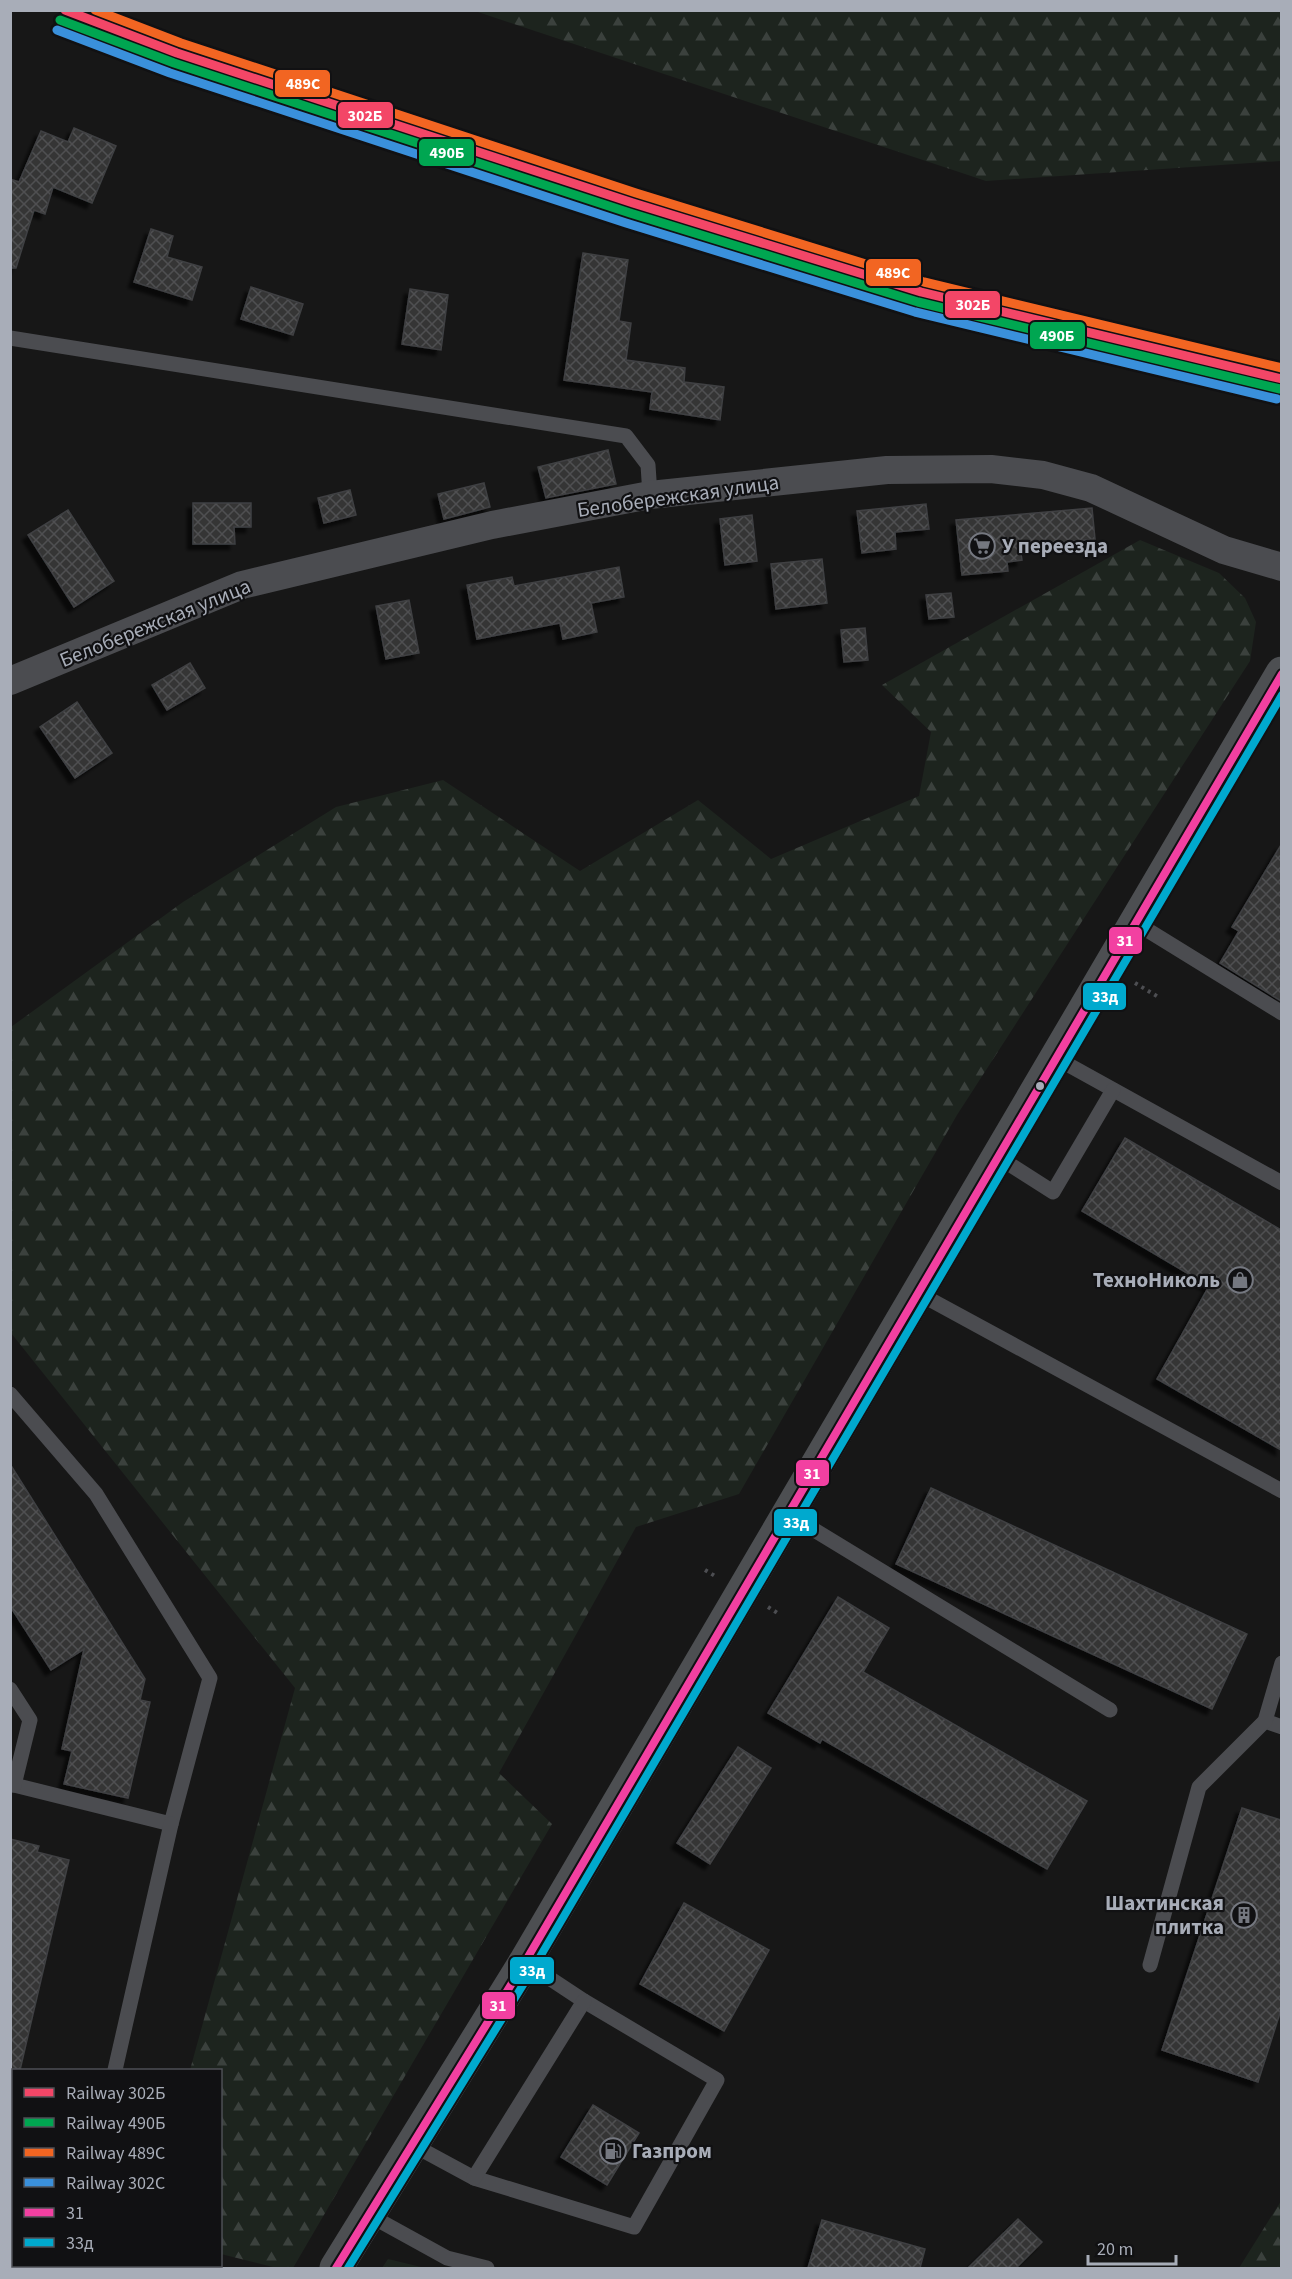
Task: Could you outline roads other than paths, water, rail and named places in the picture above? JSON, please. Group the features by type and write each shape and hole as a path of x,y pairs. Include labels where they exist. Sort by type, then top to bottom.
{"main road":[{"path":"336,2268 525,1962 1281,674"}],"street":[{"name":"Белобережская улица","path":"10,681 242,585 492,525 650,495 887,470 991,469 1033,474 1091,488 1224,550 1281,567"}],"lane":[{"path":"10,338 626,436 648,465 650,495"},
{"path":"1136,922 1281,1013"},
{"path":"1056,1058 1281,1183"},
{"path":"998,1157 1053,1192 1113,1090"},
{"path":"918,1293 1281,1491"},
{"path":"10,1394 96,1494 210,1678 171,1824 115,2069"},
{"path":"788,1514 1110,1710"},
{"path":"1150,1965 1199,1787 1265,1721 1281,1663"},
{"path":"10,1689 30,1720 12,1785 171,1824"},
{"path":"1265,1721 1281,1727"},
{"path":"413,2145 474,2178 634,2227 717,2080 584,2001 525,1962"},
{"path":"474,2178 584,2001"},
{"path":"369,2215 447,2258 487,2268"}],"rail line":[{"name":"302Б","path":"65,10 177,53 633,203 921,292 1282,379"},
{"name":"489С","path":"95,10 181,43 636,193 924,282 1282,368"},
{"name":"490Б","path":"60,20 174,63 630,213 918,302 1280,389"},
{"name":"302С","path":"57,30 170,73 626,223 915,312 1277,399"}],"place":[{"name":"У переезда","path":"982,546"},
{"name":"ТехноНиколь","path":"1240,1280"},
{"name":"Шахтинская плитка","path":"1244,1915"},
{"name":"Газпром","path":"613,2151"}]}
